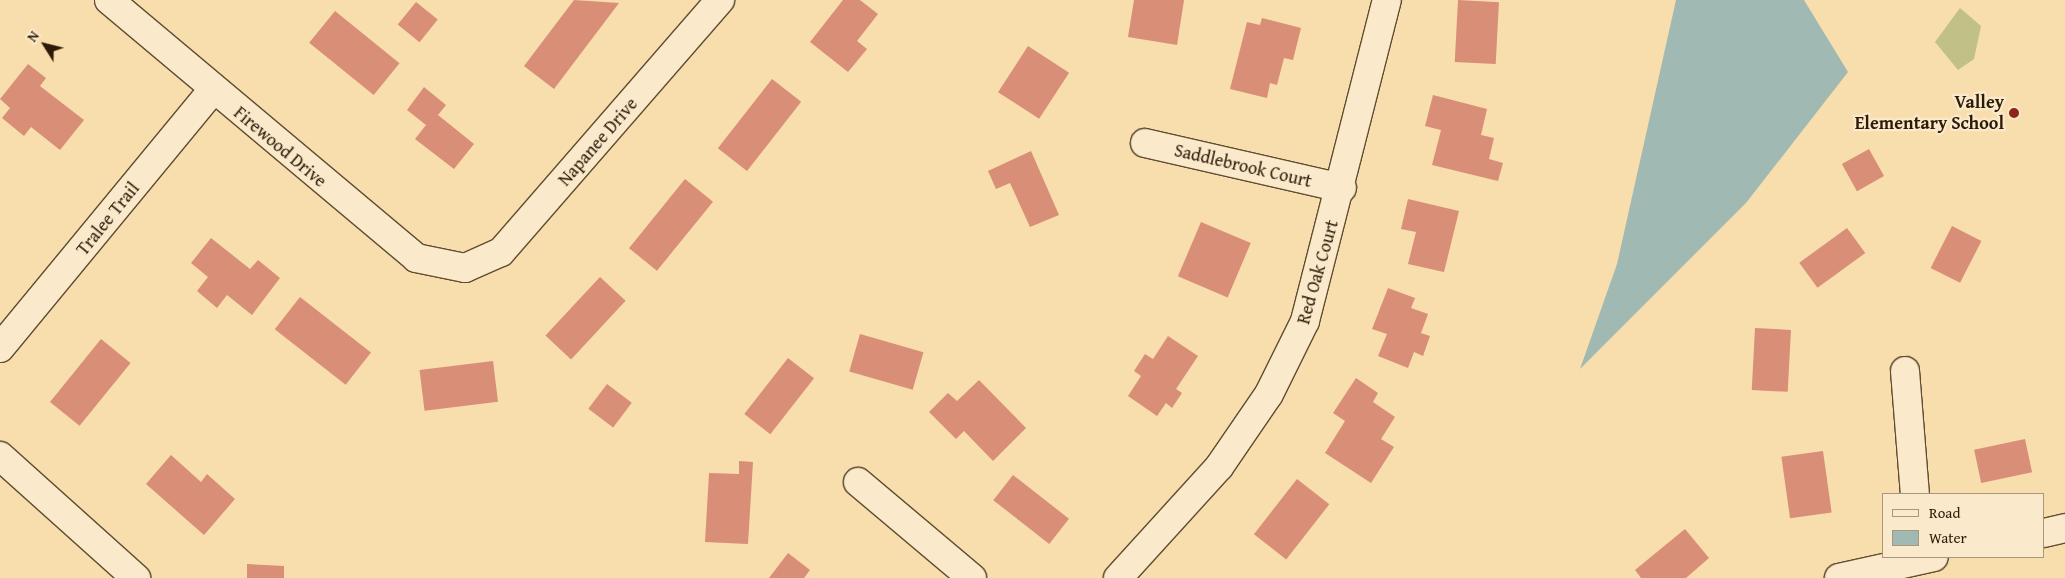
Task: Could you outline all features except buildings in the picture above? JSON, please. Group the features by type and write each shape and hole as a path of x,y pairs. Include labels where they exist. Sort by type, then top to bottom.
{"street":[{"name":"Firewood Drive","path":"109,0 416,258 465,268"},
{"name":"Napanee Drive","path":"465,268 501,252 720,0"},
{"name":"Red Oak Court","path":"1118,578 1218,467 1269,394 1306,321 1342,188 1387,0"},
{"name":"Tralee Trail","path":"0,348 214,90"},
{"name":"Saddlebrook Court","path":"1145,143 1342,188"},
{"path":"1905,371 1915,493"},
{"path":"0,456 136,578"},
{"path":"858,482 972,578"},
{"path":"2045,533 2065,528"},
{"path":"1839,578 1924,563"}],"green space":[{"path":"1960,8 1981,26 1974,59 1958,70 1935,42"}],"water":[{"path":"1676,0 1804,0 1848,72 1746,203 1580,369 1617,264"}],"place":[{"name":"Valley Elementary School","path":"2014,113"}]}
